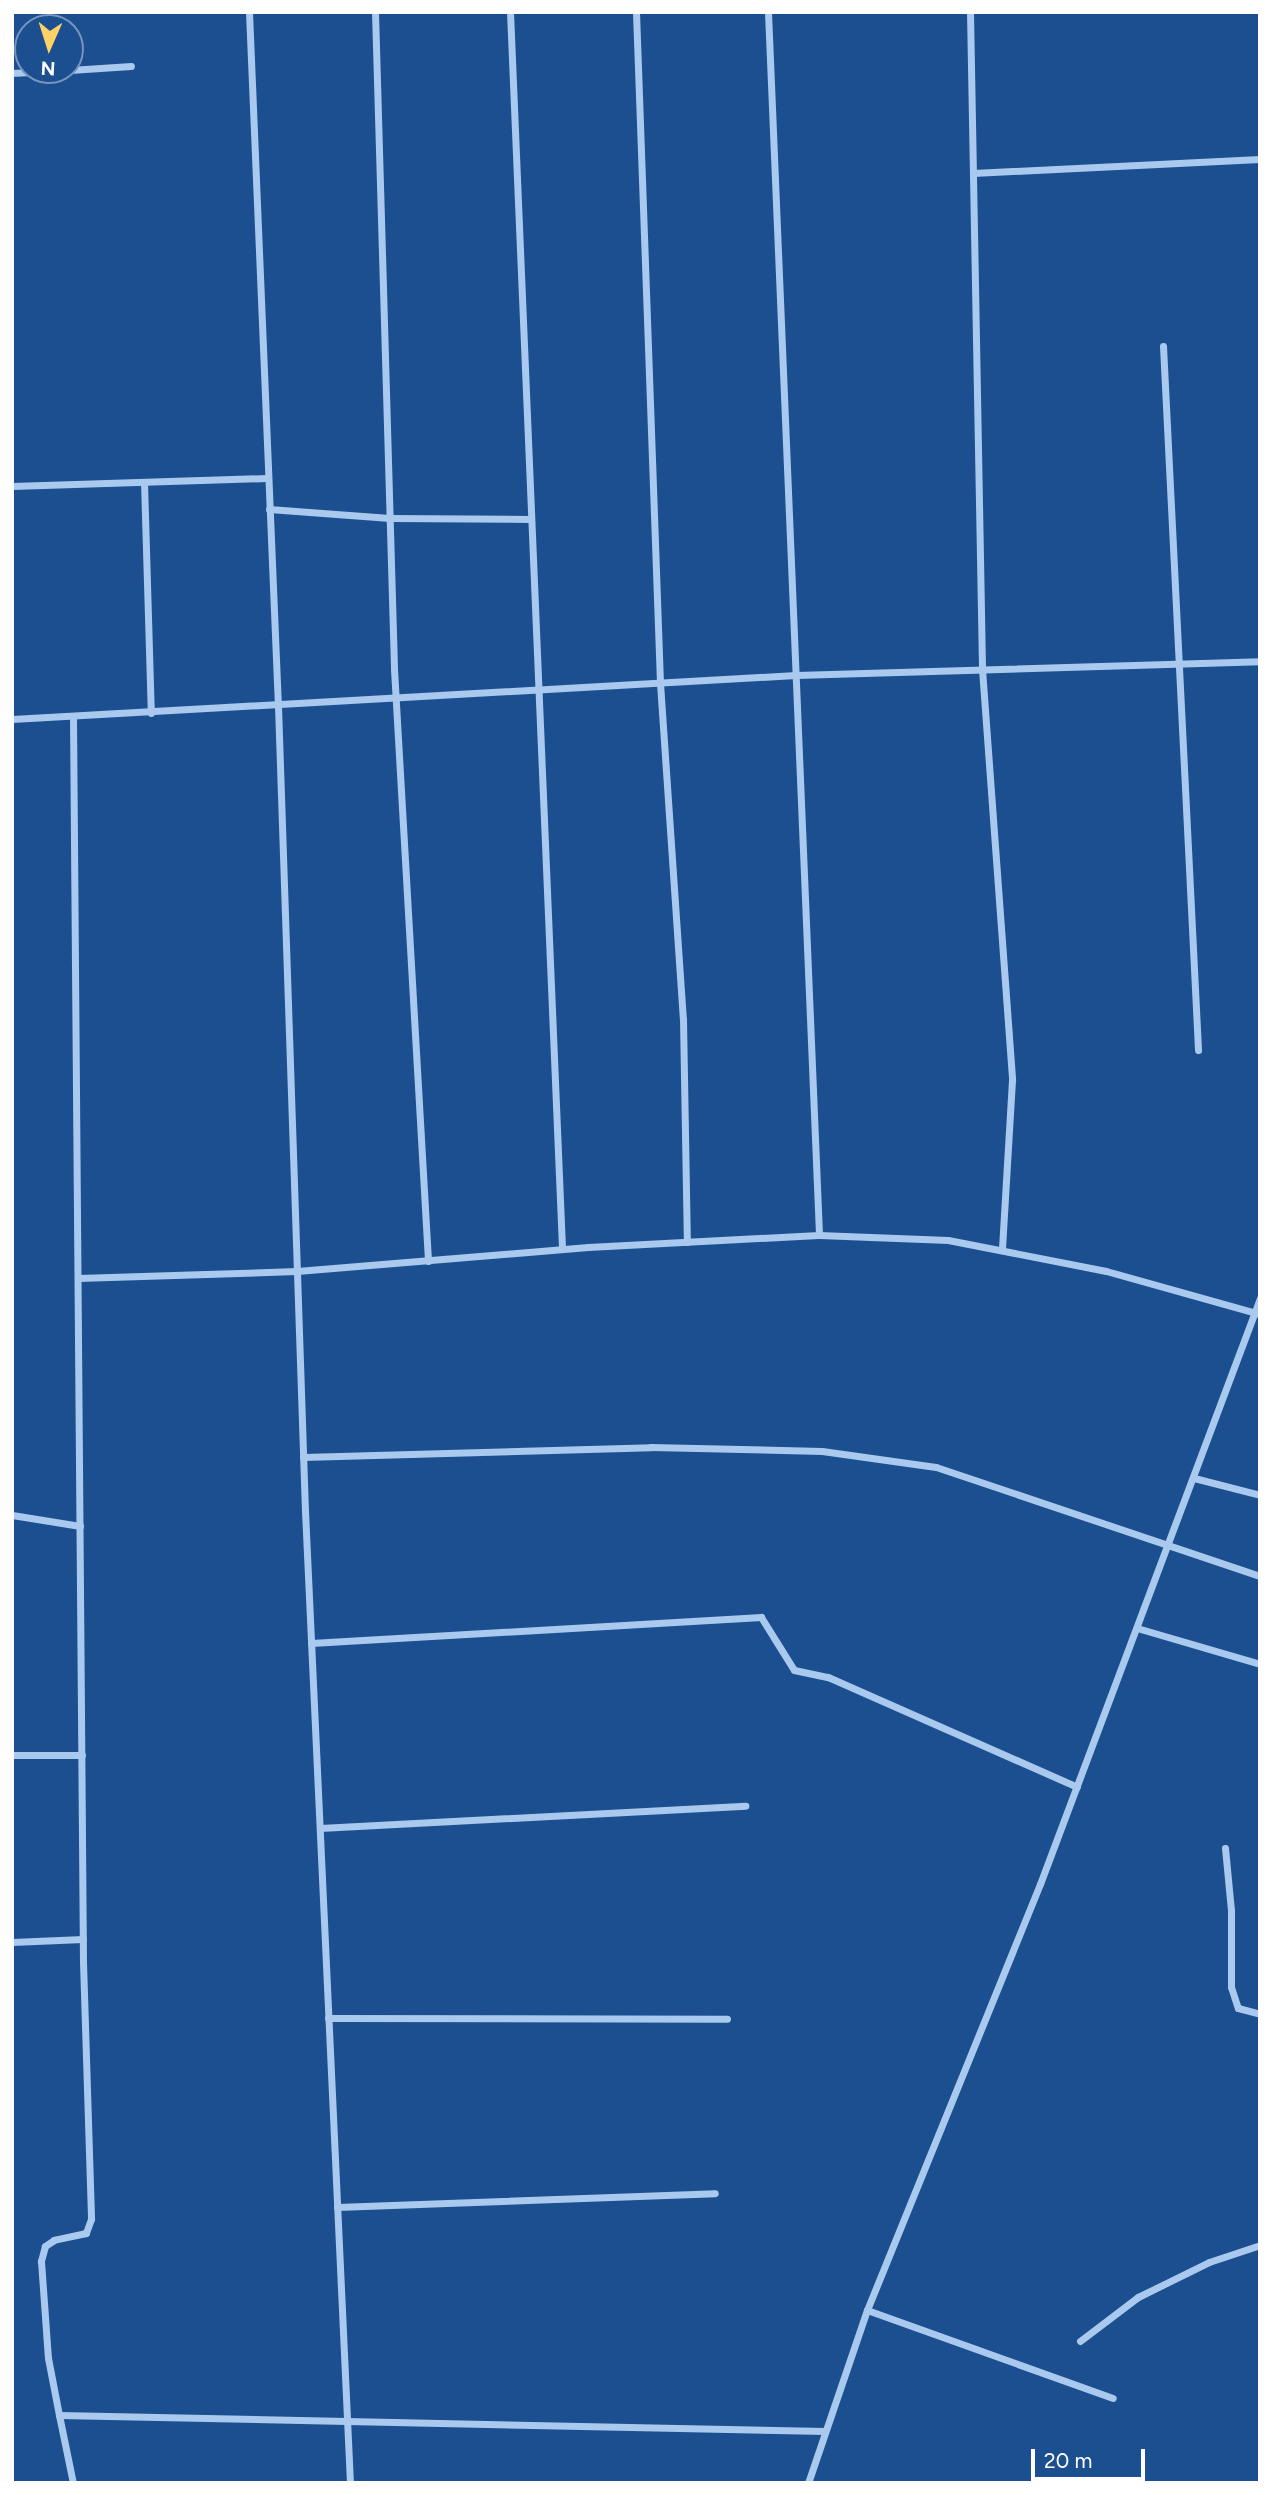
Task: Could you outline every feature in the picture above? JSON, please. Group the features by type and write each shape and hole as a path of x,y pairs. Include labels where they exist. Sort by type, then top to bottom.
{"street":[{"path":"249,12 278,706 303,1457 350,2483"},
{"path":"376,12 397,699 428,1261"},
{"path":"510,12 536,691 562,1249"},
{"path":"636,12 660,683 683,1019 687,1242"},
{"path":"768,12 819,1235"},
{"path":"970,12 982,669 1012,1080 1002,1250"},
{"path":"84,69 131,66"},
{"path":"973,173 1260,159"},
{"path":"1163,346 1198,1050"},
{"path":"12,486 267,478"},
{"path":"144,482 151,713"},
{"path":"269,509 390,518 530,519"},
{"path":"12,719 796,675 1260,661"},
{"path":"72,717 83,1939 91,2219 86,2233 54,2240 45,2246 41,2261 48,2358 73,2483"},
{"path":"78,1278 297,1271 562,1249 819,1235 948,1240 1106,1271 1257,1313"},
{"path":"808,2483 867,2310 1077,1787 1257,1313 1260,1298"},
{"path":"303,1457 652,1447 822,1451 936,1467 1260,1576"},
{"path":"1194,1478 1260,1495"},
{"path":"12,1515 80,1526"},
{"path":"311,1643 761,1617 794,1670 828,1677 1077,1787"},
{"path":"1137,1628 1260,1664"},
{"path":"12,1755 82,1755"},
{"path":"320,1828 745,1805"},
{"path":"1225,1848 1231,1910 1231,1987 1238,2008 1260,2014"},
{"path":"12,1942 83,1939"},
{"path":"328,2018 727,2019"},
{"path":"337,2207 715,2193"},
{"path":"1080,2341 1138,2297 1209,2262 1260,2245"},
{"path":"867,2310 1113,2398"},
{"path":"59,2415 825,2431"}]}
